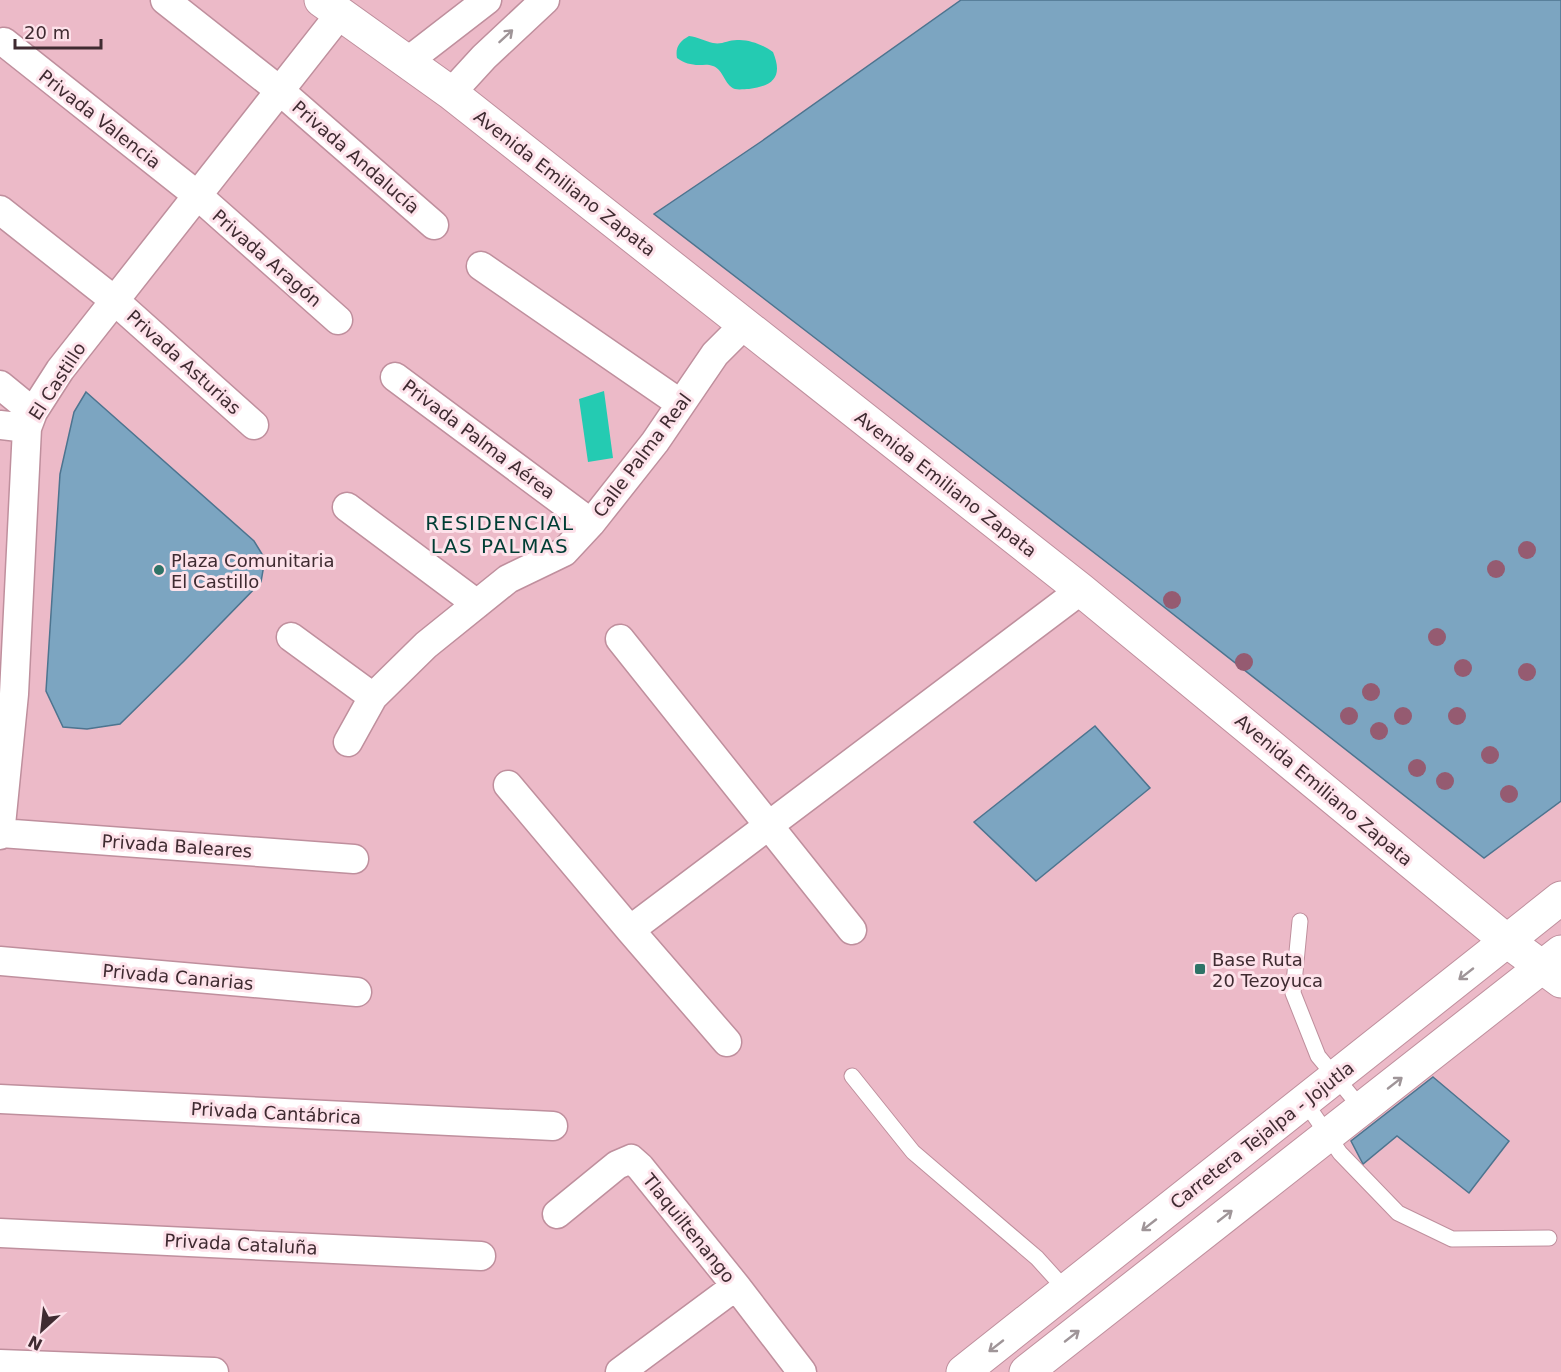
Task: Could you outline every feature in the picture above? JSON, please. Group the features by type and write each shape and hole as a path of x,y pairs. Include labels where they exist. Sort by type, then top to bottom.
{"street":[{"name":"Privada Andalucía","path":"165,0 279,90 434,225"},
{"path":"408,61 487,0"},
{"path":"451,93 484,57 545,0"},
{"name":"El Castillo","path":"0,834 10,568 20,422 279,90 330,7"},
{"name":"Avenida Emiliano Zapata","path":"330,7 451,93 1081,590 1507,941 1555,967"},
{"path":"452,28 484,57"},
{"name":"Privada Valencia","path":"4,42 197,195"},
{"name":"Privada Aragón","path":"197,195 338,320"},
{"name":"Privada Asturias","path":"0,210 114,300 254,424"},
{"path":"481,266 681,404"},
{"name":"Calle Palma Real","path":"348,742 373,697 426,645 508,579 564,552 591,523 655,442 715,354 744,325"},
{"name":"Privada Palma Aérea","path":"395,377 591,523"},
{"path":"0,385 20,422"},
{"path":"346,507 477,604"},
{"path":"630,930 1081,590"},
{"path":"291,637 373,697"},
{"path":"620,639 852,930"},
{"path":"508,785 727,1042"},
{"name":"Privada Baleares","path":"0,834 354,859"},
{"name":"Carretera Tejalpa - Jojutla","path":"963,1372 1561,897"},
{"name":"Privada Canarias","path":"0,962 357,992"},
{"path":"1026,1372 1362,1109 1555,967"},
{"name":"Privada Cantábrica","path":"0,1099 553,1126"},
{"name":"Tlaquiltenango","path":"557,1214 617,1165 631,1159 640,1167 736,1286 802,1372"},
{"name":"Privada Cataluña","path":"0,1233 481,1256"},
{"path":"620,1372 736,1286"},
{"path":"0,1364 214,1372"}],"lane":[{"path":"1300,921 1293,993 1318,1056 1362,1109"},
{"path":"852,1076 913,1152 1037,1258 1066,1290"},
{"path":"1305,1102 1340,1153 1398,1213 1452,1239 1549,1238"}],"shaded area":[{"path":"689,36 716,43 746,40 765,47 773,52 776,60 774,78 758,88 735,89 728,84 717,68 690,64 677,58 679,45"},
{"path":"604,391 613,458 588,462 579,399"}],"building":[{"path":"961,0 1561,0 1561,801 1484,858 1127,578 654,214 762,141"},
{"name":"Plaza Comunitaria El Castillo","path":"86,392 254,541 265,559 261,582 120,724 87,729 63,727 46,691 60,474 74,412"},
{"path":"1095,726 1150,788 1036,881 974,822"},
{"path":"1433,1077 1509,1141 1469,1193 1397,1136 1363,1164 1351,1141"}],"place":[{"name":"Plaza Comunitaria El Castillo","path":"159,570"},
{"name":"Base Ruta 20 Tezoyuca","path":"1200,969"}],"district":[{"name":"RESIDENCIAL LAS PALMAS","path":"500,534"}]}
